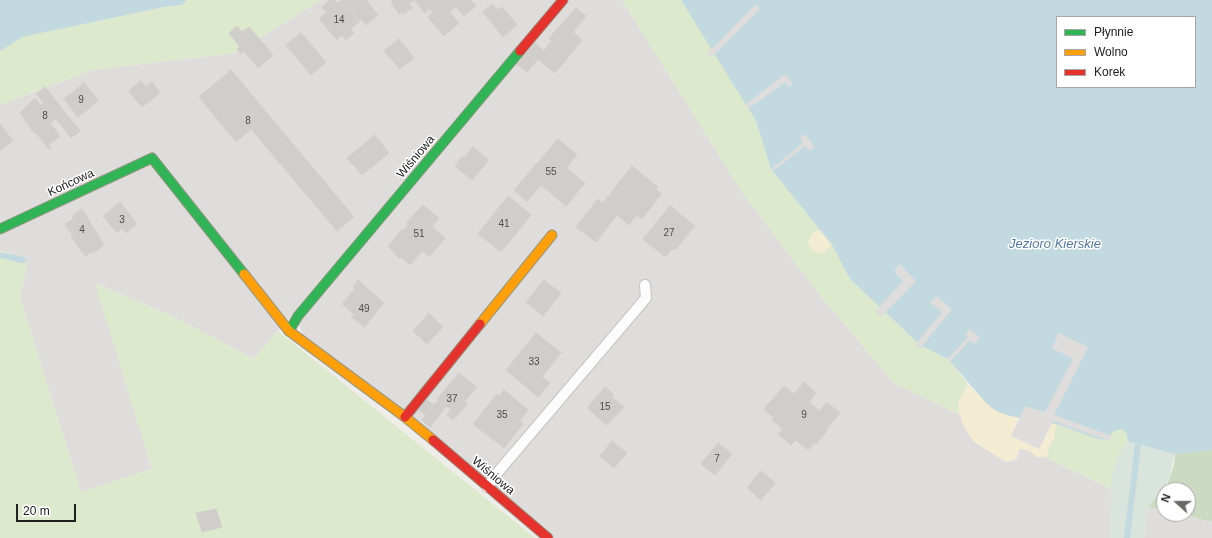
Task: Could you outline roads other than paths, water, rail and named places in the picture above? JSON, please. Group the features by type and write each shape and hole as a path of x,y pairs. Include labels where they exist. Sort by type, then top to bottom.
{"street":[{"name":"Wiśniowa","path":"289,331 298,316 562,0"},
{"name":"Wiśniowa","path":"152,158 289,331 404,417 548,538"},
{"name":"Końcowa","path":"0,229 152,158"},
{"path":"404,417 552,235"}],"lane":[{"path":"487,487 498,472 646,298 645,285"}],"water":[{"path":"0,0 187,0 182,5 164,7 22,37 0,51"},
{"name":"Jezioro Kierskie","path":"681,0 1212,0 1212,450 1175,454 1128,441 1127,434 1122,429 1114,431 1105,440 1095,438 1061,425 1010,416 996,411 987,404 948,359 920,345 850,279 832,245 771,169 756,121"}],"waterway":[{"path":"0,255 23,260"},
{"path":"1127,538 1139,436"}]}
